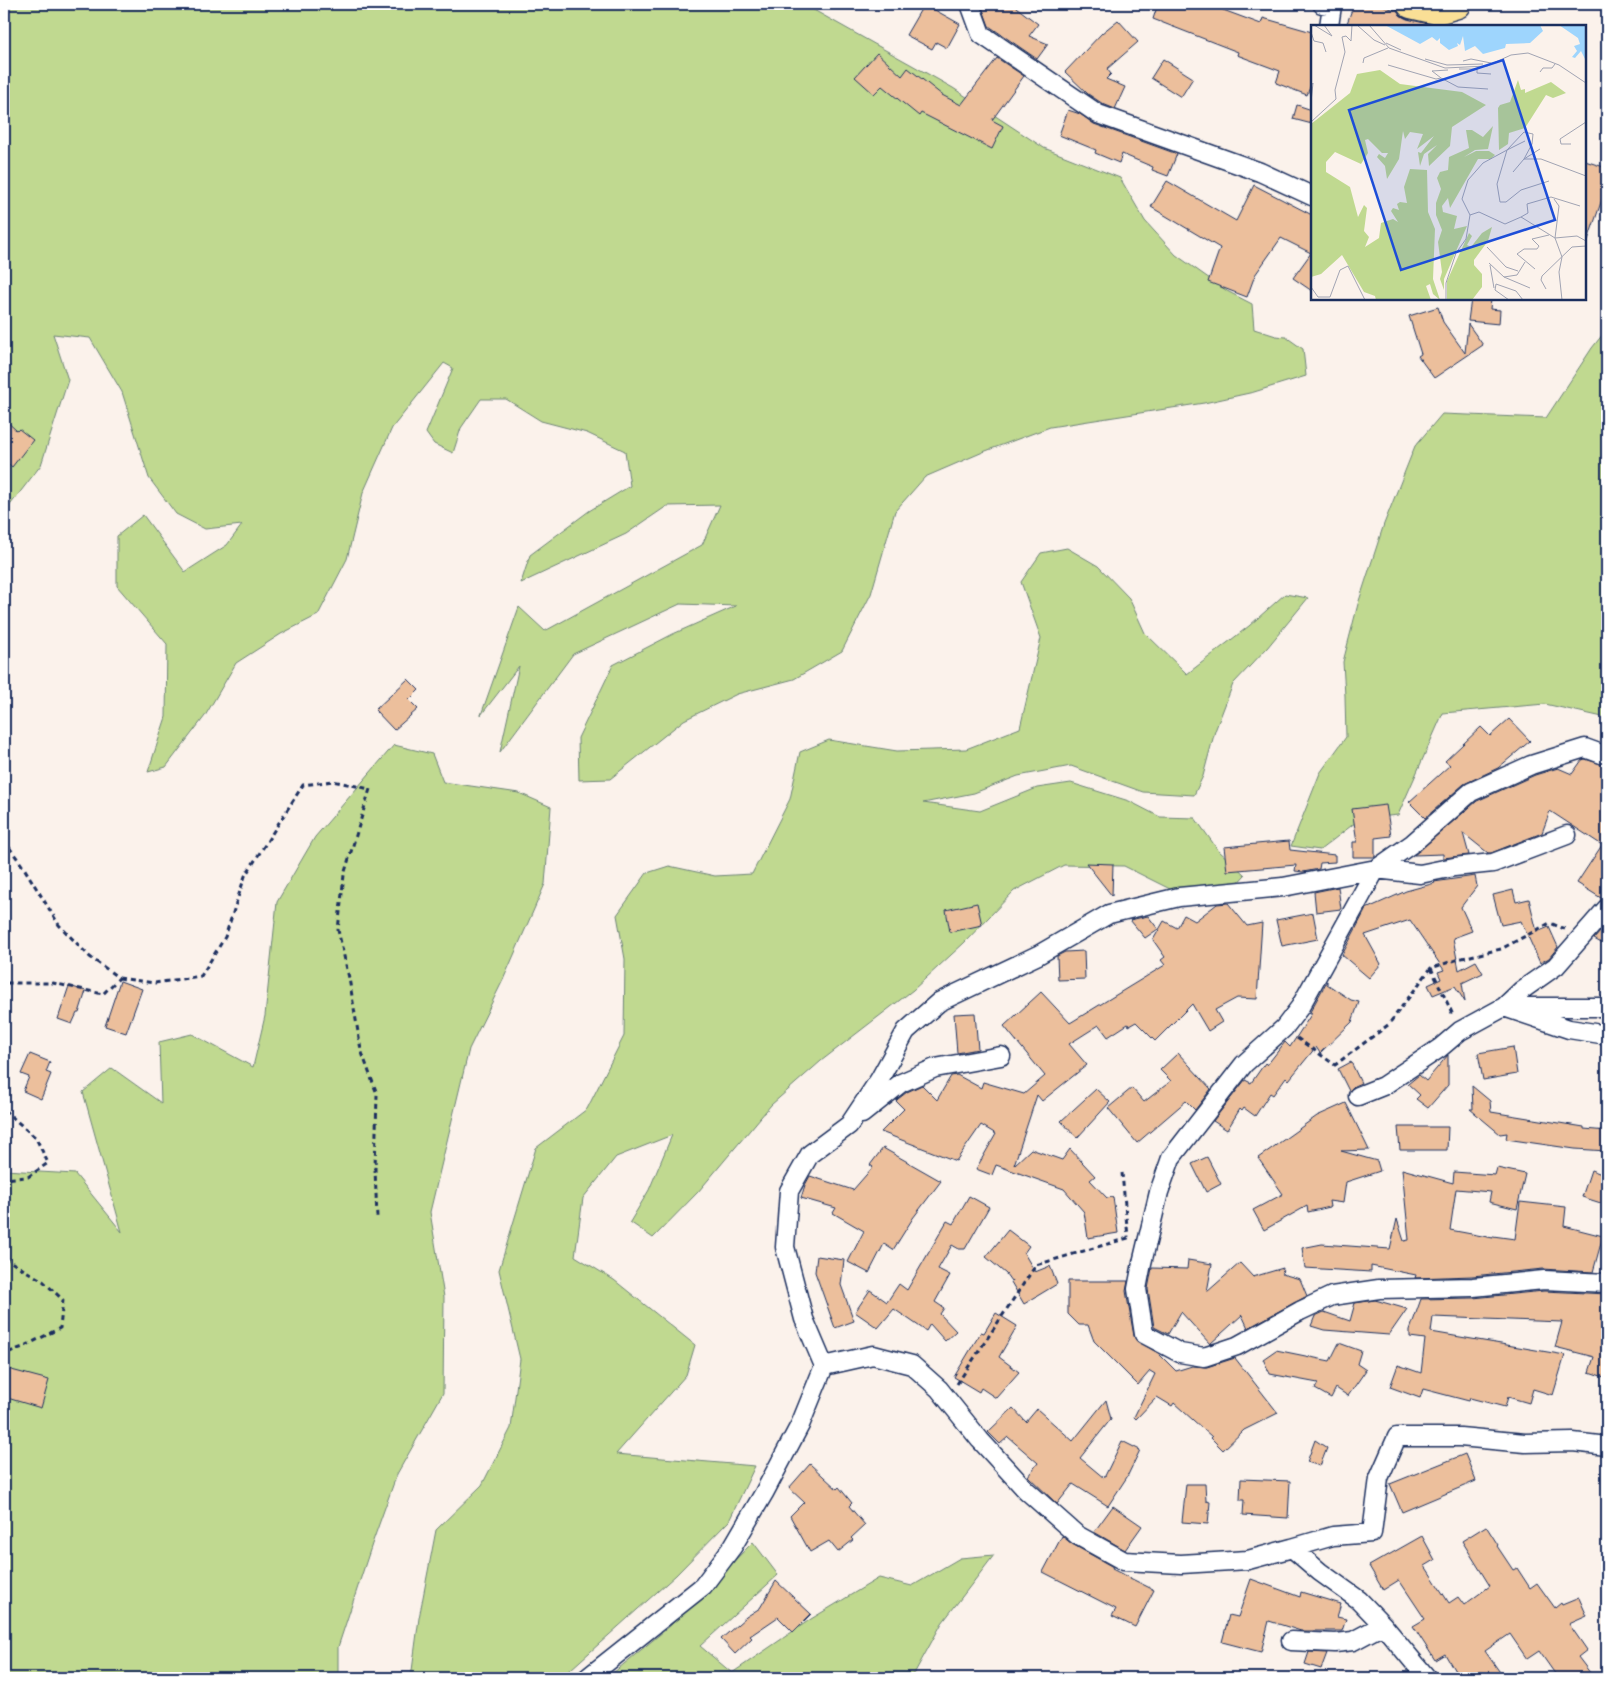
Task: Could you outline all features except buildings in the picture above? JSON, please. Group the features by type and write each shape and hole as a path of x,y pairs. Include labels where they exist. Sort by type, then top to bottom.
{"main road":[{"path":"1411,4 1437,10 1457,4"}],"street":[{"path":"970,4 981,34 1098,114 1260,172 1311,196"},
{"path":"1322,4 1332,6 1329,25"},
{"path":"1607,756 1585,748 1531,765 1471,792 1413,843 1376,869 1300,1007 1284,1028 1244,1064 1171,1158 1157,1201 1137,1289 1144,1334 1180,1353 1204,1357 1237,1346 1300,1311 1332,1296 1379,1289 1473,1287 1544,1280 1607,1283"},
{"path":"849,1125 879,1080 906,1031 939,1002 1038,955 1109,914 1179,897 1283,887 1376,869 1420,874 1454,867 1493,863 1567,836"},
{"path":"1358,1096 1382,1086 1440,1048 1460,1031 1504,1007 1522,990 1556,966 1607,908"},
{"path":"1504,1007 1604,1007 1607,1005"},
{"path":"1504,1007 1569,1028 1607,1035"},
{"path":"588,1678 703,1586 733,1546 800,1425 824,1366 804,1319 785,1247 790,1191 810,1154 901,1083 935,1068 1001,1056"},
{"path":"824,1366 873,1355 912,1365 939,1390 980,1440 1026,1490 1077,1535 1124,1562 1180,1564 1248,1560 1333,1536 1372,1534 1379,1478 1396,1437 1460,1436 1525,1443 1573,1442 1607,1446"},
{"path":"1292,1548 1320,1572 1359,1600 1383,1625 1427,1678"},
{"path":"1291,1641 1335,1643 1353,1641 1383,1625"}],"path":[{"path":"4,840 24,868 59,925 90,957 119,978 155,983 201,976 225,938 245,876 303,785 333,781 370,789 344,875 338,930 349,978 361,1050 377,1094 375,1169 377,1218"},
{"path":"1284,1028 1335,1065 1388,1025 1430,968 1501,949 1550,923 1582,936"},
{"path":"1430,968 1460,1031"},
{"path":"4,982 53,983 103,994 119,978"},
{"path":"4,1110 36,1138 48,1163 28,1177 4,1179"},
{"path":"1122,1173 1128,1238"},
{"path":"947,1399 1036,1265 1128,1238 1133,1230"},
{"path":"4,1258 43,1280 63,1300 60,1328 23,1347 4,1354"}],"green space":[{"path":"4,4 803,4 953,88 1044,148 1120,178 1145,221 1176,255 1227,291 1252,304 1254,329 1286,337 1303,349 1306,376 1254,392 1204,403 1050,427 983,452 925,477 895,511 871,594 842,651 794,679 737,694 684,720 610,779 579,780 578,738 613,665 673,634 736,606 680,604 573,654 500,752 519,666 481,715 519,607 545,631 702,545 720,505 667,506 626,534 521,583 530,555 589,511 630,486 625,451 587,433 541,421 506,399 481,399 461,428 453,453 434,444 426,433 453,368 444,363 392,428 363,493 347,559 318,615 281,634 236,663 205,716 166,767 148,772 166,717 167,644 117,586 117,536 143,515 185,572 227,545 242,525 205,529 176,514 149,478 122,392 90,338 53,334 68,380 41,465 4,513"},
{"path":"1607,329 1607,718 1545,704 1443,713 1398,815 1360,819 1320,850 1291,846 1320,773 1346,737 1343,662 1358,604 1384,524 1415,446 1442,414 1546,418 1592,348"},
{"path":"1067,548 1098,566 1129,598 1145,633 1187,674 1249,626 1285,594 1308,598 1267,648 1233,684 1215,731 1203,776 1194,795 1143,792 1071,766 1018,776 974,793 923,803 980,811 1037,788 1071,783 1129,801 1160,817 1195,818 1218,850 1245,875 1233,888 1188,898 1124,866 1064,865 1014,891 964,943 913,990 821,1061 771,1105 698,1192 653,1238 630,1222 649,1190 672,1135 616,1157 583,1198 575,1256 614,1280 695,1345 686,1375 616,1454 755,1466 729,1521 676,1575 561,1678 411,1678 419,1618 436,1530 482,1485 511,1428 520,1359 499,1270 536,1148 587,1109 624,1036 625,959 617,915 647,873 669,866 715,876 752,874 790,799 800,752 829,740 897,751 966,749 1020,728 1041,638 1021,582 1041,553"},
{"path":"394,745 432,754 443,782 519,793 551,807 545,884 503,980 469,1049 430,1212 444,1297 443,1393 397,1474 338,1647 338,1678 4,1678 4,1170 75,1174 122,1232 83,1092 112,1068 161,1103 159,1042 192,1034 253,1067 265,1016 277,902 315,837"},
{"path":"753,1542 778,1575 700,1646 732,1673 811,1619 879,1578 912,1586 960,1558 994,1555 942,1623 915,1672 907,1678 607,1678 670,1626"}]}
